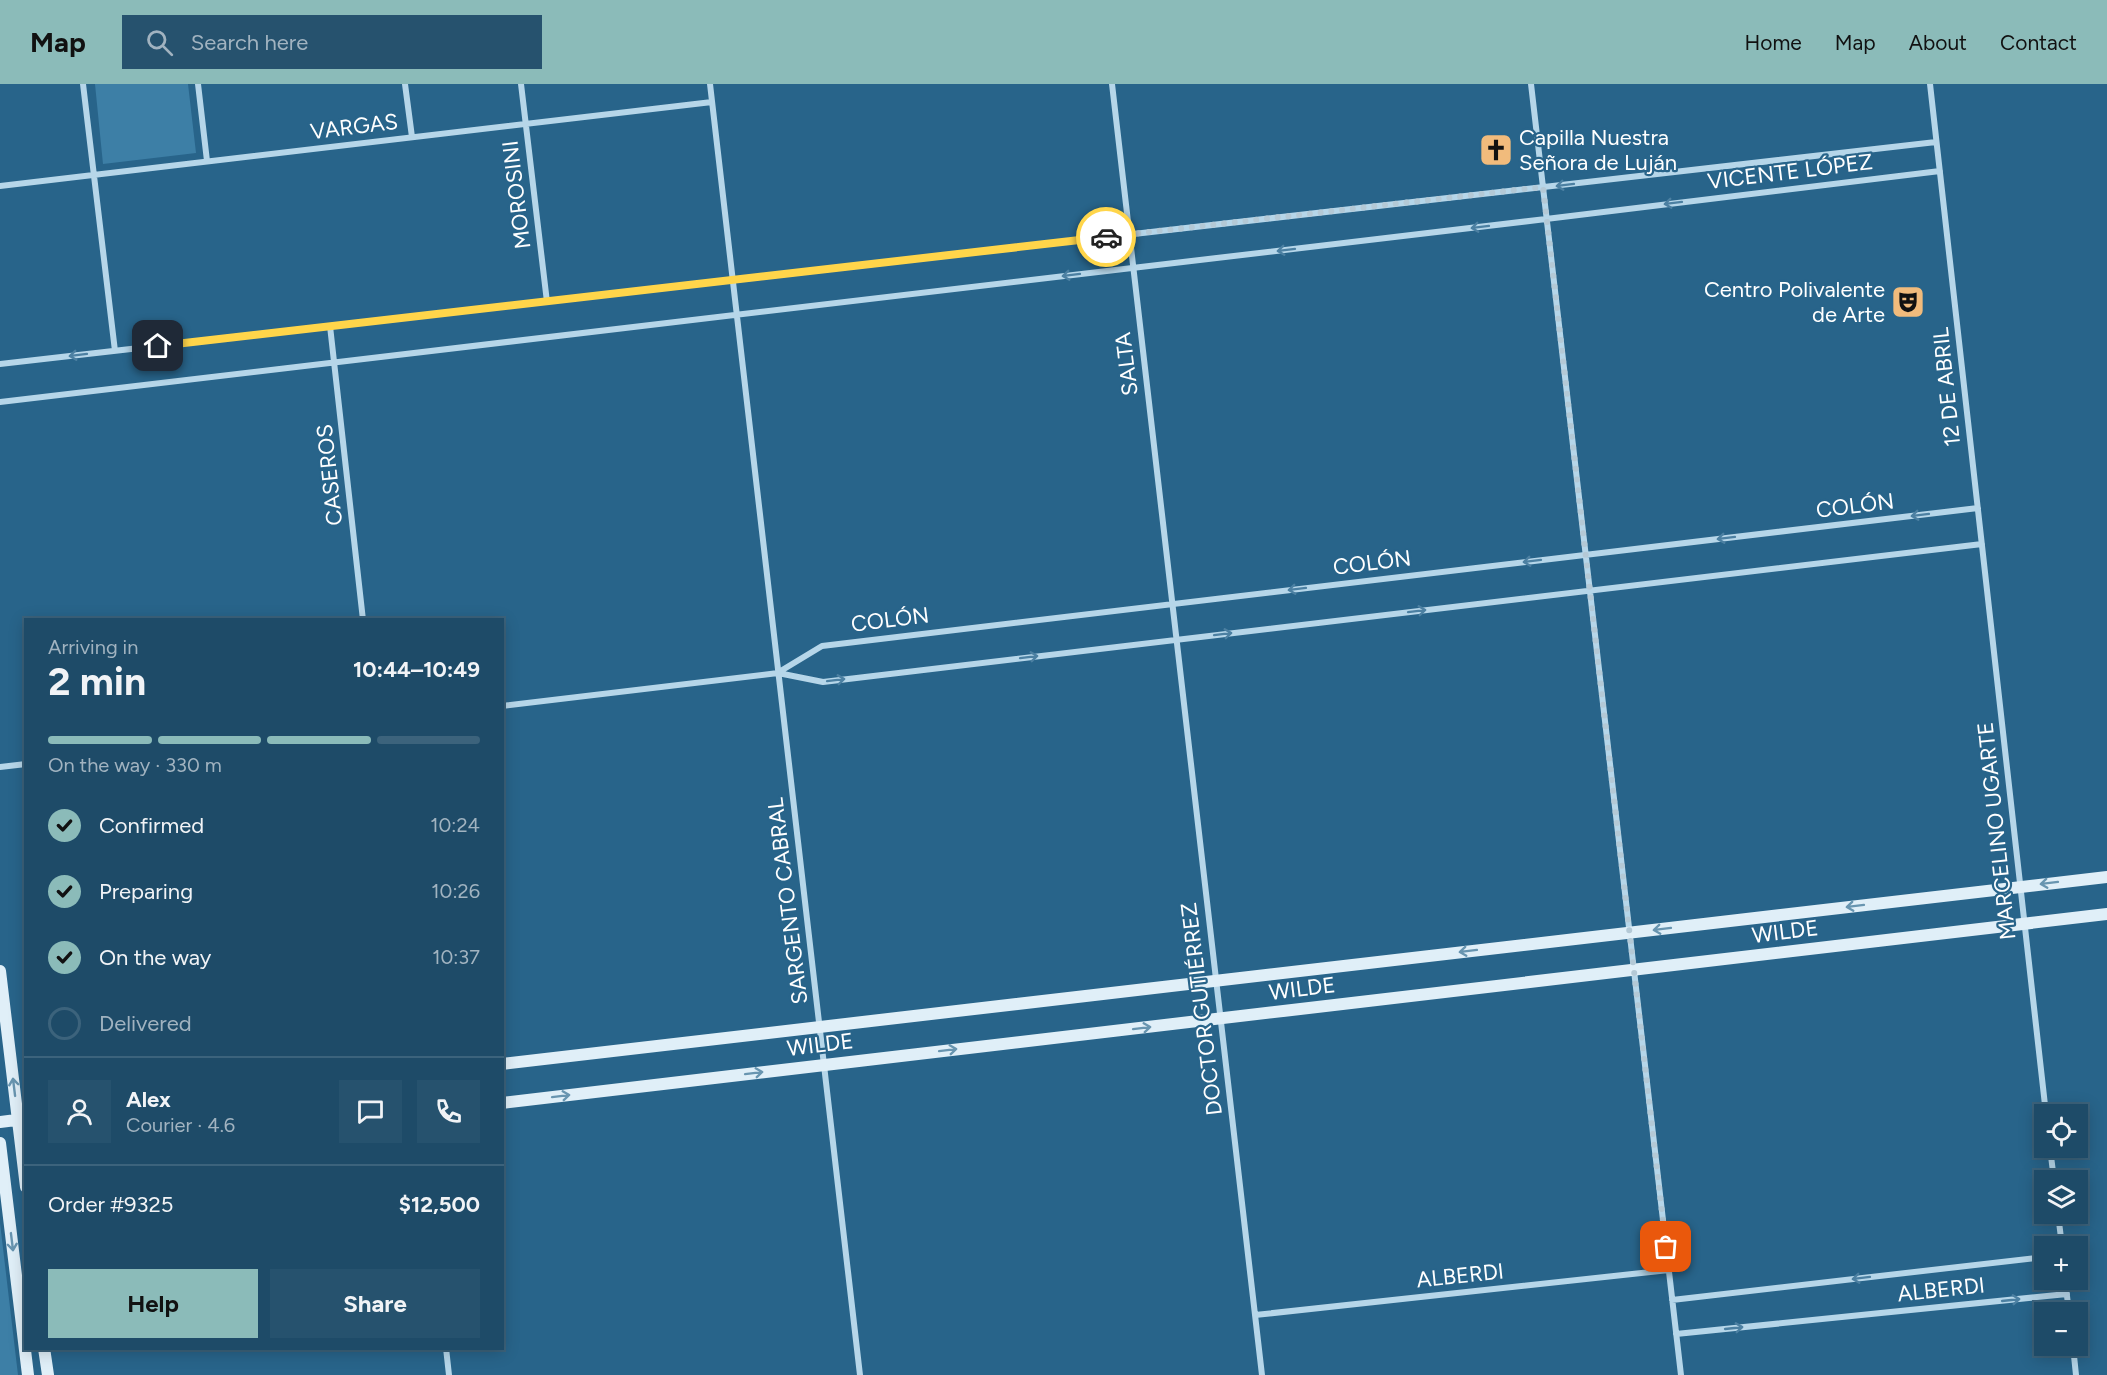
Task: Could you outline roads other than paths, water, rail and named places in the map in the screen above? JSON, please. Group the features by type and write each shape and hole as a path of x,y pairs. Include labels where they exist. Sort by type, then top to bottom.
{"street":[{"path":"83,84 115,351"},
{"path":"198,84 207,161"},
{"path":"405,84 412,137"},
{"name":"MOROSINI","path":"521,84 547,302"},
{"name":"SARGENTO CABRAL","path":"710,84 860,1375"},
{"name":"SALTA","path":"1112,84 1176,640"},
{"path":"1531,84 1680,1375"},
{"name":"12 DE ABRIL","path":"1930,84 1982,544"},
{"name":"VARGAS","path":"0,186 712,102"},
{"name":"VICENTE LÓPEZ","path":"0,364 1936,142"},
{"name":"VICENTE LÓPEZ","path":"0,402 1940,171"},
{"name":"CASEROS","path":"330,326 363,618"},
{"name":"COLÓN","path":"778,673 822,645 1978,508"},
{"name":"COLÓN","path":"504,706 778,673 823,682 1982,544"},
{"name":"MARCELINO UGARTE","path":"1982,544 2045,1104"},
{"name":"DOCTOR GUTIÉRREZ","path":"1176,640 1262,1375"},
{"path":"0,767 24,764"},
{"name":"WILDE","path":"504,1064 2107,877"},
{"name":"WILDE","path":"504,1103 2107,914"},
{"path":"0,971 22,1120 24,1159 2,1162"},
{"path":"0,1122 22,1120"},
{"path":"0,1143 24,1342"},
{"name":"ALBERDI","path":"1672,1300 2034,1258"},
{"name":"ALBERDI","path":"1255,1315 1669,1270"},
{"path":"2066,1290 2068,1302"},
{"name":"ALBERDI","path":"1676,1334 2067,1294"},
{"path":"25,1350 28,1375"},
{"path":"44,1350 48,1375"},
{"path":"446,1350 449,1375"},
{"path":"2074,1356 2076,1375"}],"place":[{"name":"Capilla Nuestra Señora de Luján","path":"1496,150"},
{"name":"Centro Polivalente de Arte","path":"1908,302"}]}
